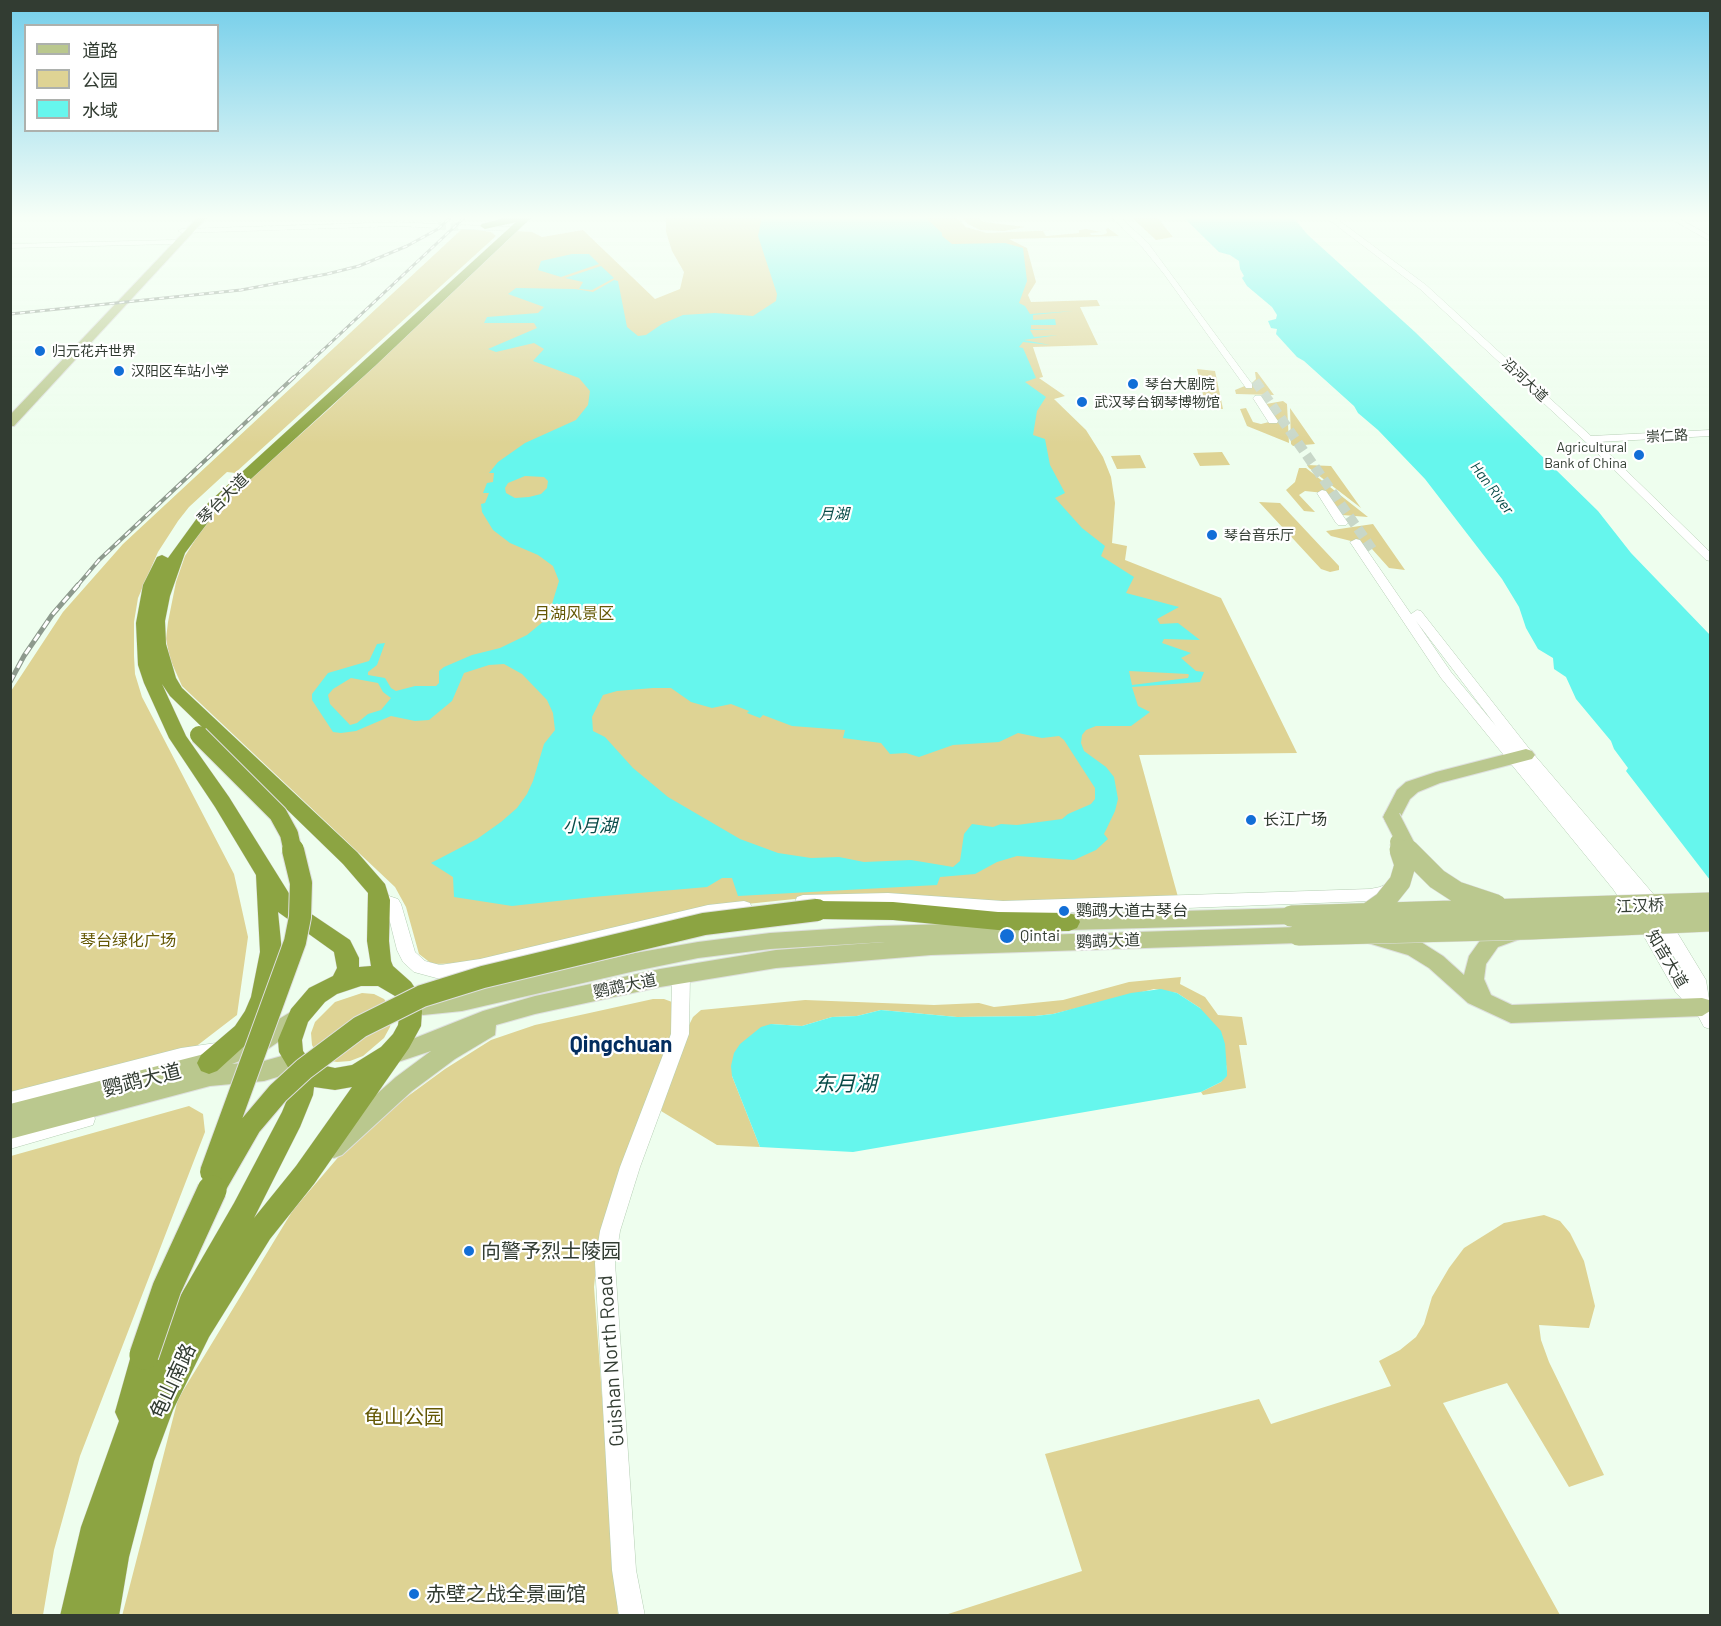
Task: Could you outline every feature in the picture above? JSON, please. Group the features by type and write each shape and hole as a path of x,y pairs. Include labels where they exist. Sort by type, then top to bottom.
{"highway":[{"name":"琴台大道","path":"342,981 348,968 348,958 342,946 288,909 222,802 178,738 147,665 144,648 145,610 151,585 176,537 210,497 311,411 442,292"},
{"name":"琴台大道","path":"380,900 378,890 350,858 172,687 161,661 157,621 162,596 178,553 213,506 333,398 445,292"},
{"path":"76,1616 97,1527 118,1458 144,1355 288,964 302,900 294,849 278,814 159,696"},
{"path":"214,1063 243,1033 254,1017 268,973 270,928 265,872"},
{"path":"300,1066 318,1077 345,1077 373,1067 389,1055 401,1041 409,1026 411,1011 401,990 384,972 380,962 378,940 380,900"},
{"path":"167,1288 202,1209 229,1160 250,1126 278,1093 304,1069 360,1027 422,996 483,977 704,924 817,910 893,911 998,921 1069,922"},
{"path":"118,1458 185,1315 243,1212 294,1114 301,1095 300,1066 290,1040 299,1016 317,995 342,981 361,976 379,976 401,990"},
{"name":"龟山南路","path":"102,1616 129,1492 161,1403 199,1327 261,1230 305,1175 389,1055"}],"main road":[{"path":"10,413 125,292"},
{"path":"10,423 130,292"},
{"path":"1182,292 1252,383 1190,292"},
{"name":"沿河大道","path":"1430,292 1596,442 1710,558"},
{"name":"沿河大道","path":"1435,292 1710,552"},
{"path":"1258,399 1273,421"},
{"name":"崇仁路","path":"1596,442 1710,435"},
{"path":"1596,442 1613,445 1626,441"},
{"path":"1322,493 1342,523"},
{"name":"知音大道","path":"1356,542 1446,675 1520,756"},
{"name":"知音大道","path":"1372,549 1520,756 1619,884 1643,919 1682,987 1706,1014"},
{"path":"1367,914 1383,902 1400,882 1405,865 1392,818 1403,795 1412,787 1436,778 1520,756"},
{"path":"1392,818 1407,849 1437,879 1465,895 1518,910"},
{"path":"380,900 392,904 395,909 405,950 409,957 420,967 440,972 480,966 708,912 819,901 888,900 1003,909 1370,895 1383,893 1400,882"},
{"name":"江汉桥","path":"1569,908 1710,903"},
{"name":"鹦鹉大道","path":"535,1005 681,974 776,959 838,953 1294,925 1367,914 1569,908"},
{"name":"江汉桥","path":"1579,927 1710,921"},
{"name":"鹦鹉大道","path":"401,990 423,1006 440,1005 486,998 635,962 738,944 879,934 1020,930 1069,922 1294,925 1359,934 1579,927"},
{"path":"1484,1002 1474,980 1476,962 1484,949 1491,941 1502,936 1531,929"},
{"path":"1359,934 1390,939 1414,948 1436,962 1475,997 1510,1014 1706,1014"},
{"name":"Guishan North Road","path":"632,1616 624,1570 605,1263 610,1231 630,1167 680,1034 681,974"},
{"path":"389,1055 417,1047 483,1020 535,1005"},
{"path":"305,1175 358,1124 447,1052 480,1032 535,1005"},
{"name":"鹦鹉大道","path":"10,1128 214,1063 257,1044 299,1016"},
{"path":"10,1101 181,1056 214,1063"},
{"path":"10,1140 144,1102 214,1063"},
{"name":"鹦鹉大道","path":"10,1115 214,1063 264,1071 300,1066"}],"green space":[{"name":"琴台绿化广场","path":"394,292 434,292 235,473 227,472 189,507 158,552 138,598 134,622 134,656 135,674 142,697 234,874 248,937 237,1015 194,1048 11,1093 11,691 63,612 123,544"},
{"name":"月湖风景区","path":"453,292 648,292 655,299 673,292 1030,292 1028,295 1031,302 1097,300 1100,306 1080,307 1098,345 1033,347 1043,377 1039,378 1065,396 1054,399 1086,430 1103,457 1111,477 1115,503 1112,543 1127,546 1125,560 1221,598 1297,753 1139,755 1178,897 982,904 804,898 718,907 476,963 432,964 419,954 406,907 395,887 182,686 170,659 166,639 168,622 176,582 185,556 212,513 329,409"},
{"path":"1197,369 1215,371 1223,409 1206,408"},
{"path":"1255,372 1274,395 1236,394 1235,390 1256,379"},
{"path":"1283,401 1287,404 1289,443 1247,426 1240,409 1246,408 1253,422 1261,424 1273,421 1266,404"},
{"path":"1290,408 1315,444 1293,446 1291,444"},
{"path":"1222,452 1230,465 1200,466 1193,453"},
{"path":"1140,455 1146,468 1117,469 1111,456"},
{"path":"1307,465 1331,466 1361,508 1309,468"},
{"path":"1299,468 1306,468 1368,517 1342,515 1324,493 1305,491 1299,495 1315,512 1304,511 1286,490 1295,482"},
{"path":"1259,502 1280,503 1339,566 1339,570 1330,572 1321,569"},
{"path":"1373,524 1405,570 1389,568 1372,549 1331,536 1326,531"},
{"path":"1181,977 1180,984 1205,997 1218,1015 1242,1017 1247,1045 1239,1045 1246,1088 1203,1095 1201,1092 1221,1082 1227,1071 1225,1058 1200,1008 1177,993 1154,989 1053,1014 1035,1016 957,1017 881,1010 857,1016 832,1017 802,1026 771,1024 732,1076 760,1147 717,1145 661,1111 688,1027 693,1017 701,1010 805,1000 934,1005 979,1003 994,1007 1063,1000 1129,982"},
{"path":"362,993 374,994 384,999 390,1007 392,1017 384,1038 363,1056 350,1061 325,1060 317,1054 312,1045 311,1033 315,1022 335,1002"},
{"name":"龟山公园","path":"653,999 672,1002 678,1017 597,1259 594,1287 618,1615 122,1616 178,1399 293,1210 347,1147 389,1110 445,1069 491,1040 535,1025"},
{"path":"189,1106 203,1114 205,1132 80,1456 54,1550 43,1615 11,1615 11,1156"},
{"path":"1544,1215 1560,1221 1570,1233 1584,1261 1595,1306 1589,1328 1539,1325 1541,1340 1549,1362 1604,1475 1569,1487 1507,1383 1443,1403 1560,1615 945,1615 1082,1571 1045,1454 1259,1399 1271,1424 1391,1386 1379,1361 1400,1350 1416,1337 1424,1324 1432,1297 1464,1248 1504,1223"}],"water":[{"name":"月湖","path":"511,292 620,292 627,327 638,336 646,335 662,324 683,315 715,313 753,316 776,301 776,292 1023,292 1019,303 1025,306 1030,314 1073,311 1033,315 1033,320 1055,319 1056,325 1031,325 1031,329 1055,330 1030,330 1034,337 1058,335 1024,340 1050,345 1023,342 1019,347 1023,348 1036,378 1025,382 1046,397 1037,411 1033,435 1045,439 1050,465 1065,493 1055,498 1082,528 1105,546 1101,556 1134,577 1126,593 1179,607 1157,619 1160,624 1178,623 1200,640 1164,639 1162,643 1191,653 1181,658 1196,671 1204,672 1200,682 1132,687 1138,706 1150,712 1131,726 1096,726 1086,730 1082,735 1081,743 1084,751 1106,767 1114,777 1118,799 1104,834 1108,839 1096,850 1074,860 1017,856 997,862 975,874 940,877 937,885 738,896 732,878 722,878 707,887 512,906 454,897 453,877 431,863 477,839 501,822 517,808 527,794 544,744 555,730 553,713 547,700 522,674 504,664 489,665 464,673 452,701 429,720 415,721 391,716 356,731 341,733 333,732 312,700 312,694 328,673 369,661 377,644 385,643 377,665 368,672 368,675 385,678 391,688 396,691 415,686 436,686 439,683 439,671 444,667 472,655 500,648 527,635 544,621 556,606 552,604 559,581 553,566 538,555 510,543 493,530 482,512 481,504 485,503 489,493 483,493 487,483 493,482 494,473 489,473 498,462 525,443 576,420 588,405 590,391 579,378 533,361 544,349 534,343 496,352 488,349 537,328 534,323 484,323 487,317 538,313 544,307 508,294","holes":["525,476 544,477 548,481 547,488 541,494 529,497 515,498 506,493 505,488 508,483","1129,671 1188,674 1189,675 1188,678 1132,685","351,678 378,683 383,692 391,698 381,710 368,714 357,723 350,725 330,704 328,695 333,689","671,688 691,702 712,708 731,704 760,718 763,715 792,726 845,730 843,738 881,743 890,754 906,753 919,757 953,745 999,742 1018,733 1042,738 1059,736 1064,740 1095,788 1095,799 1091,804 1062,819 1017,825 1001,824 993,827 972,824 964,834 960,861 953,867 911,860 864,862 839,857 811,858 778,853 740,839 668,797 633,768 605,737 593,731 592,717 603,695 617,691"]},
{"name":"Han River","path":"1254,292 1371,292 1415,332 1598,511 1631,553 1710,635 1710,880 1626,771 1628,768 1611,741 1576,699 1566,677 1554,669 1553,658 1538,649 1526,628 1519,607 1502,579 1425,479 1378,430 1358,413 1354,406 1297,357 1276,334 1277,329 1271,328 1268,321 1276,319 1277,315 1272,307"},
{"name":"东月湖","path":"1161,989 1177,993 1200,1008 1221,1031 1225,1044 1227,1076 1221,1082 1201,1092 853,1152 760,1147 732,1076 731,1066 734,1053 740,1044 761,1027 771,1024 802,1026 832,1017 857,1016 881,1010 957,1017 1035,1016 1053,1014 1131,993"}],"tunnel":[{"path":"1255,381 1372,549"}],"railway":[{"path":"10,314 223,292"},
{"path":"292,379 385,292"},
{"path":"77,586 99,560 294,377"},
{"path":"10,682 24,656 52,615 78,585"}],"place":[{"name":"归元花卉世界","path":"40,351"},
{"name":"汉阳区车站小学","path":"119,371"},
{"name":"琴台大剧院","path":"1133,384"},
{"name":"武汉琴台钢琴博物馆","path":"1082,402"},
{"name":"Agricultural Bank of China","path":"1639,455"},
{"name":"琴台音乐厅","path":"1212,535"},
{"name":"长江广场","path":"1251,820"},
{"name":"鹦鹉大道古琴台","path":"1064,911"},
{"name":"Qintai","path":"1007,936"},
{"name":"向警予烈士陵园","path":"469,1251"},
{"name":"赤壁之战全景画馆","path":"414,1594"}],"district":[{"name":"Qingchuan","path":"621,1045"}],"water label":[{"name":"小月湖","path":"590,826"}]}
